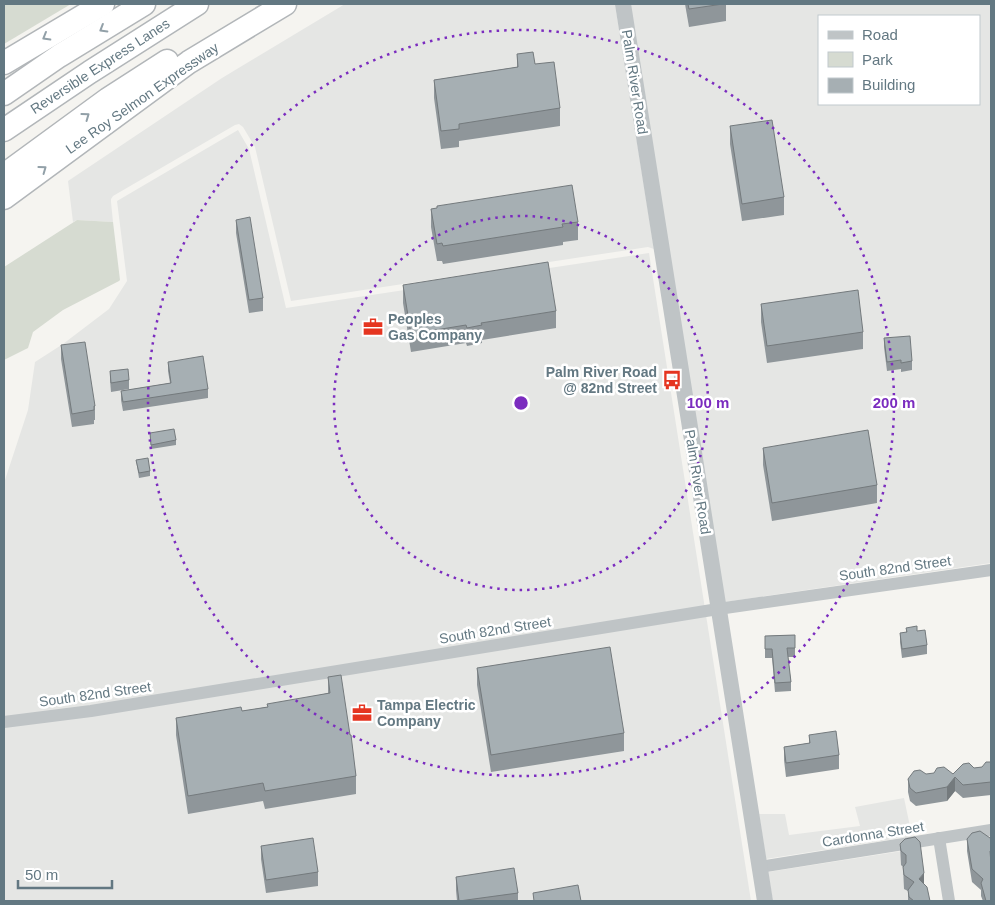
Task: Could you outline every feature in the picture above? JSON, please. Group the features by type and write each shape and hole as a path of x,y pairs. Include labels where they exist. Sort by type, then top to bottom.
{"highway":[{"path":"4,64 103,4"},
{"path":"4,94 59,56 144,4"},
{"name":"Reversible Express Lanes","path":"4,130 90,72 197,4"},
{"path":"4,175 108,99 215,29 259,4"},
{"name":"Lee Roy Selmon Expressway","path":"4,198 190,62 285,4"}],"street":[{"name":"Palm River Road","path":"623,4 766,901"},
{"name":"South 82nd Street","path":"4,722 91,711 718,609 991,570"},
{"name":"Cardonna Street","path":"760,867 991,830"},
{"path":"940,838 950,901"}],"shaded area":[{"path":"345,4 615,4 654,249 648,247 291,301 255,147 243,127 239,124 113,196 111,202 113,222 77,220 73,222 68,181 222,78"},
{"path":"630,4 991,4 991,563 725,602"},
{"name":"Tampa Electric Company","path":"238,130 249,149 286,308 649,253 751,901 4,901 4,483 28,410 35,362 63,344 109,309 127,281 117,201"},
{"path":"904,798 912,836 766,859 759,814 785,814 789,835 860,826 855,807"},
{"path":"915,849 926,901 773,901 768,872"}],"green space":[{"path":"4,4 71,4 4,44"},
{"path":"77,220 113,222 120,280 63,310 33,332 28,348 4,360 4,267"}],"building":[{"path":"688,4 723,4 689,9"},
{"path":"533,52 535,64 554,62 560,108 459,124 459,129 441,131 434,80 518,67 517,54"},
{"path":"772,120 784,197 742,204 730,126"},
{"path":"572,185 578,222 562,224 563,227 443,246 442,243 437,244 431,209 437,208 437,206"},
{"path":"250,217 263,298 249,300 236,220"},
{"path":"548,262 556,311 481,323 482,325 467,328 466,325 411,334 403,285"},
{"path":"858,290 863,332 767,346 761,304"},
{"path":"910,336 912,361 901,363 901,360 887,362 884,338"},
{"path":"85,342 95,406 94,410 72,414 61,345"},
{"path":"203,356 208,389 123,402 121,391 171,383 168,362"},
{"path":"128,369 129,380 111,383 110,371"},
{"path":"174,429 176,440 151,445 150,433"},
{"path":"868,430 877,485 772,503 763,448"},
{"path":"148,458 150,471 139,473 136,460"},
{"path":"917,626 917,631 925,630 927,645 902,649 900,633 907,632 906,628"},
{"path":"795,635 795,648 787,648 791,682 775,683 772,649 765,649 765,636"},
{"path":"610,647 624,733 491,755 477,668"},
{"path":"341,675 356,776 265,791 263,783 188,796 176,718 241,707 242,711 268,707 267,704 330,693 328,677"},
{"path":"836,731 839,755 786,763 784,747 810,743 809,735"},
{"path":"986,762 991,762 991,782 963,785 955,777 947,787 916,793 910,788 908,779 914,771 920,770 926,774 934,773 937,768 944,767 953,774 963,764 969,763 974,768 982,767"},
{"path":"980,831 990,838 991,836 991,901 986,901 981,883 983,879 972,869 967,839 972,833"},
{"path":"915,837 920,842 924,873 919,879 927,887 930,901 914,901 909,897 908,890 914,882 904,875 903,867 906,863 906,855 901,851 900,844 905,839"},
{"path":"313,838 318,872 266,880 261,846"},
{"path":"514,868 518,893 459,901 456,877"},
{"path":"578,885 581,901 534,901 533,893"}],"place":[{"name":"Peoples Gas Company","path":"373,327"},
{"name":"Palm River Road @ 82nd Street","path":"672,380"},
{"name":"Tampa Electric Company","path":"362,713"}]}
